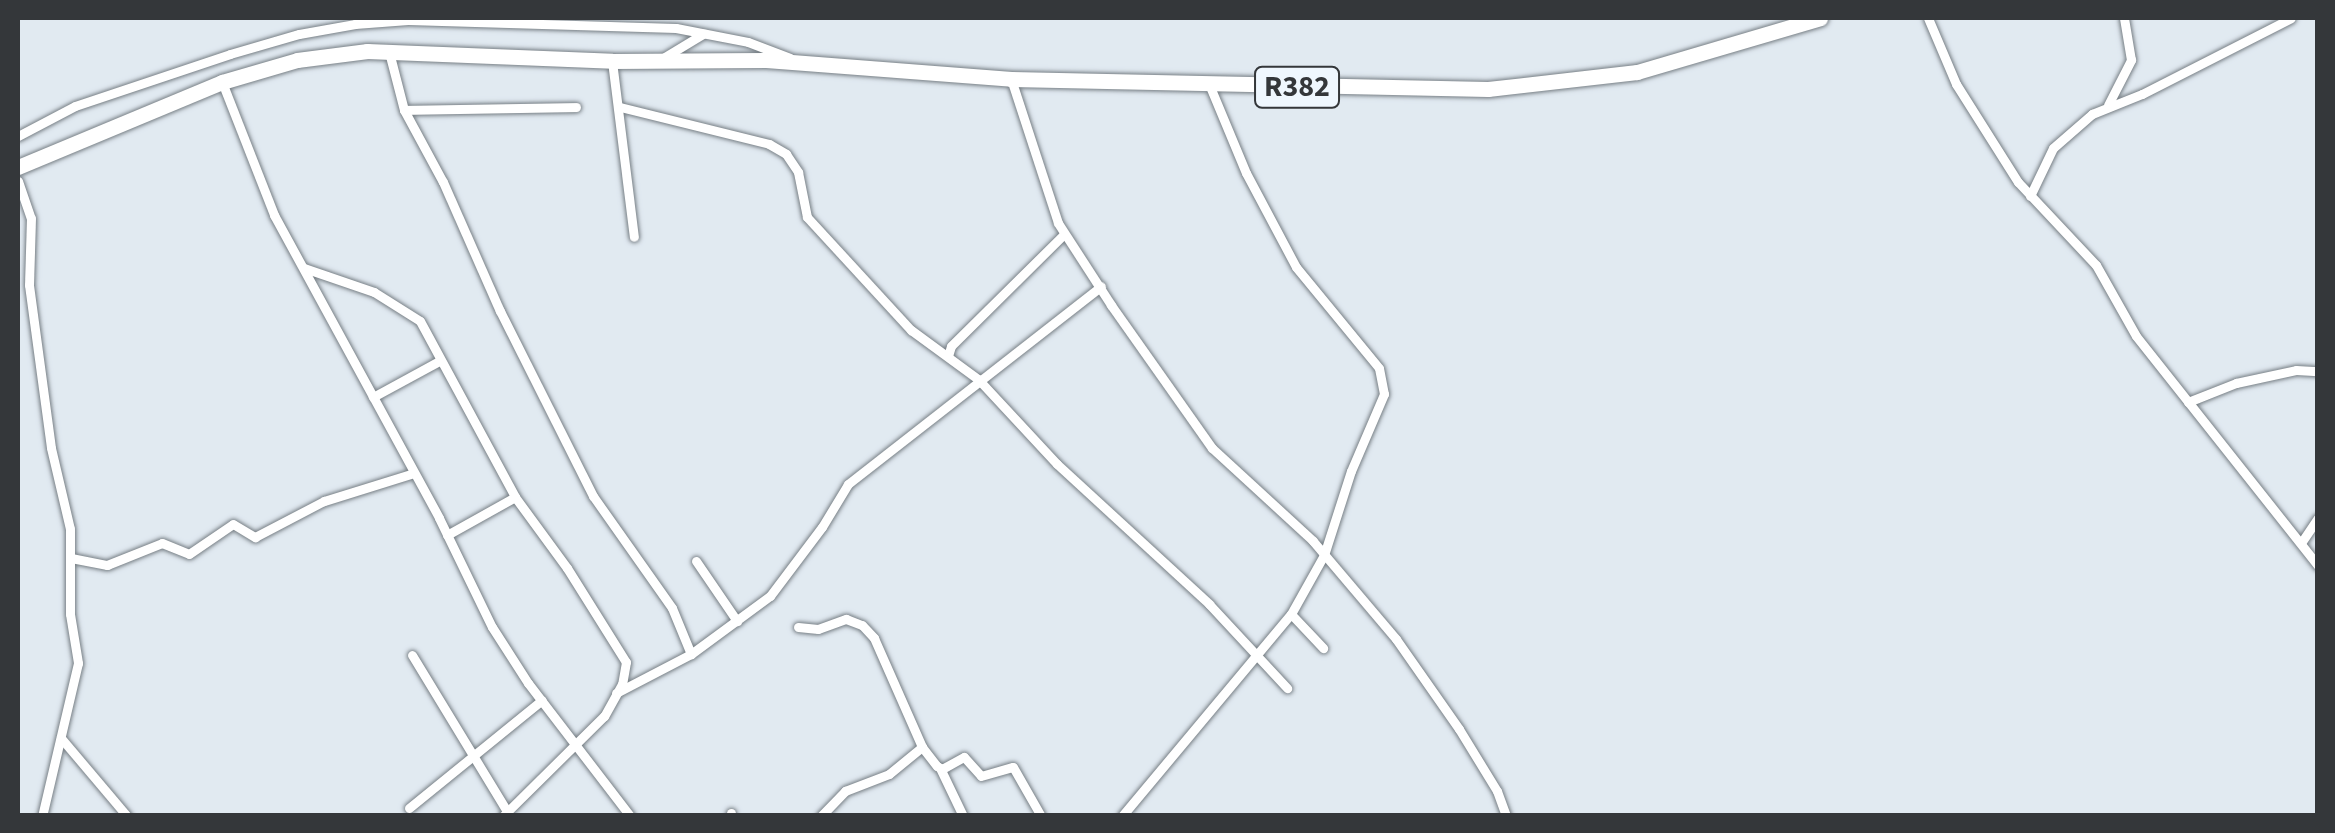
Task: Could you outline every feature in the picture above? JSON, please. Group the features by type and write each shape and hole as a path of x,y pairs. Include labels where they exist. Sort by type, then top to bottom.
{"main road":[{"name":"R382","path":"18,167 222,82 297,60 389,52 612,61 798,62 1012,79 1488,89 1584,82 1694,58 1820,18"}],"street":[{"path":"1928,18 1956,84 2030,196 2096,264 2136,336 2231,461 2318,566"},
{"path":"2108,104 2132,60 2124,18"},
{"path":"2030,196 2053,148 2108,104 2142,94 2292,18"},
{"path":"18,136 75,106 230,54 299,34 355,24 408,20 489,25 598,24 748,42 798,62"},
{"path":"654,62 704,34"},
{"path":"389,52 404,110 438,172 500,311 594,496 672,608 691,654"},
{"path":"612,61 634,237"},
{"path":"1012,79 1064,234 1212,448 1324,555 1408,654 1422,681 1460,729 1497,792 1506,816"},
{"path":"222,82 274,216 492,627 630,815"},
{"path":"1122,816 1291,614 1324,555 1351,471 1381,402 1382,375 1296,267 1246,173 1209,84"},
{"path":"404,110 576,107"},
{"path":"620,107 780,148 798,172 807,218 911,330 978,380 1056,464 1257,653 1286,688"},
{"path":"18,181 30,208 32,319 71,558 70,614 78,663 42,816"},
{"path":"948,356 951,346 1064,234"},
{"path":"304,268 374,292 416,316 516,497 623,655 626,672 604,716 510,812 412,656"},
{"path":"615,694 691,654 770,596 848,484 1102,286"},
{"path":"373,397 439,360"},
{"path":"2188,402 2236,383 2296,370 2318,371"},
{"path":"71,558 107,565 162,543 190,554 233,524 255,537 324,502 414,474"},
{"path":"446,536 516,497"},
{"path":"2301,543 2318,518"},
{"path":"696,560 737,620"},
{"path":"1291,614 1323,648"},
{"path":"798,627 818,630 846,619 868,630 922,747 940,768 963,816"},
{"path":"409,808 542,700"},
{"path":"61,738 127,816"},
{"path":"822,816 845,791 889,774 922,747"},
{"path":"940,768 964,757 981,776 1013,766 1041,816"}]}
